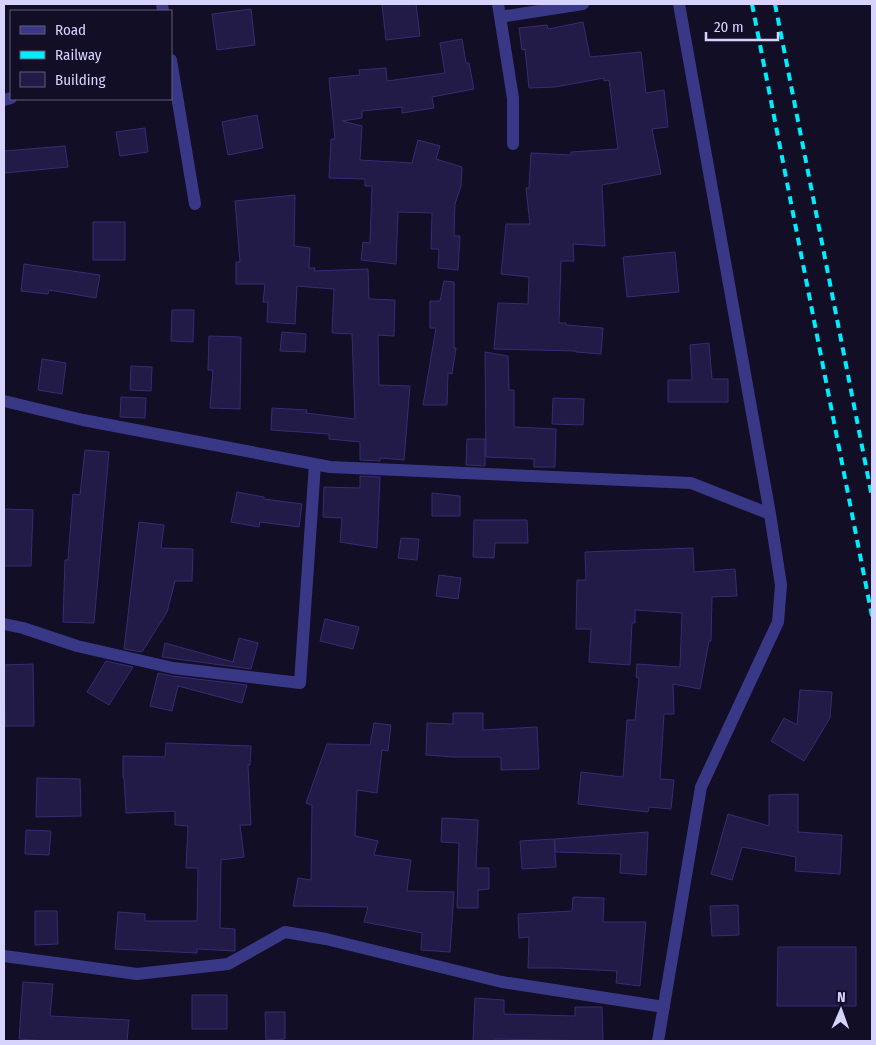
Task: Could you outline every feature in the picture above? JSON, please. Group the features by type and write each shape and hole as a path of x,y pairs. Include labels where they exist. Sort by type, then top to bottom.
{"street":[{"path":"498,4 513,98 513,144"},
{"path":"500,17 583,4"},
{"path":"658,1041 701,786 778,622 781,585 679,4"},
{"path":"172,64 195,204"},
{"path":"4,401 83,420 330,467 691,483 770,514"},
{"path":"4,624 23,628 78,646 173,668 300,683 315,464"},
{"path":"4,956 137,974 228,964 285,932 326,939 502,982 664,1007"}],"building":[{"path":"382,4 416,4 420,36 386,40"},
{"path":"251,9 255,45 217,50 212,14"},
{"path":"583,22 590,57 641,52 646,93 664,90 668,127 652,129 661,174 602,185 605,246 573,244 574,261 561,261 559,323 603,328 601,354 576,351 494,349 498,303 528,304 529,277 501,274 506,224 530,224 526,188 529,188 531,153 571,155 571,152 618,149 609,80 604,81 604,78 555,87 529,88 525,49 522,50 519,28 547,25 548,29"},
{"path":"462,39 466,63 469,63 474,89 432,97 434,108 402,113 402,107 362,111 362,118 342,121 362,126 360,160 412,163 418,140 440,146 436,159 462,167 461,186 455,204 454,236 460,236 458,270 438,268 439,249 431,249 432,213 398,212 396,264 361,260 363,242 370,243 372,186 365,186 365,179 329,178 331,139 335,139 329,78 360,75 359,70 386,68 387,81 445,73 440,43"},
{"path":"257,115 263,148 228,155 222,122"},
{"path":"145,128 148,152 120,156 116,132"},
{"path":"65,146 68,167 4,173 4,151"},
{"path":"295,195 294,246 310,248 309,268 315,268 314,271 368,269 369,299 395,300 394,336 378,335 379,385 410,386 404,460 380,458 380,461 360,460 360,442 329,439 329,434 271,430 272,408 307,410 306,413 355,419 352,334 332,333 334,289 297,286 295,324 267,322 268,302 263,302 265,284 236,284 236,262 240,262 235,201"},
{"path":"93,222 125,222 125,260 93,260"},
{"path":"675,252 679,292 627,297 623,257"},
{"path":"24,264 100,275 96,298 49,290 48,294 21,291"},
{"path":"444,281 454,282 454,348 456,348 452,374 448,373 447,405 423,405 436,328 430,328 430,301 440,301"},
{"path":"172,310 194,310 193,342 171,341"},
{"path":"282,332 306,334 305,352 280,351"},
{"path":"209,336 241,337 240,409 210,408 213,370 208,370"},
{"path":"709,343 712,379 728,379 728,402 668,402 668,380 692,380 690,345"},
{"path":"485,352 508,356 509,390 514,390 514,427 556,429 555,467 534,467 534,459 486,457"},
{"path":"42,359 66,363 62,394 38,390"},
{"path":"131,366 152,367 151,391 130,390"},
{"path":"121,397 146,398 145,418 120,417"},
{"path":"553,398 584,399 583,425 552,424"},
{"path":"467,439 485,439 485,466 466,465"},
{"path":"85,450 109,452 94,623 63,622 65,560 68,560 73,494 80,495"},
{"path":"360,476 380,477 377,548 340,542 342,518 323,517 324,487 360,488"},
{"path":"237,492 264,497 264,499 302,504 299,527 260,522 259,527 231,522"},
{"path":"432,493 460,496 460,516 432,516"},
{"path":"4,509 33,510 31,566 4,566"},
{"path":"474,520 527,520 528,543 495,543 494,558 473,557"},
{"path":"139,522 164,525 161,548 193,549 192,581 175,581 167,612 142,652 124,649"},
{"path":"401,538 419,539 417,560 398,558"},
{"path":"693,548 694,572 735,569 737,596 712,597 711,641 709,641 700,689 673,684 674,714 664,714 660,779 674,780 671,809 649,807 648,812 578,804 581,772 623,777 627,720 635,720 639,678 636,677 637,664 680,667 682,613 635,610 635,623 632,623 630,665 589,662 591,629 576,629 577,580 586,580 585,552"},
{"path":"439,575 461,578 458,599 436,596"},
{"path":"325,619 359,627 353,649 320,641"},
{"path":"239,638 258,643 251,669 162,657 165,643 233,662"},
{"path":"106,661 133,667 109,705 87,692"},
{"path":"33,664 34,726 5,726 4,665"},
{"path":"158,673 247,685 242,703 178,686 172,711 150,706"},
{"path":"800,690 832,692 830,718 804,761 771,741 784,718 797,725"},
{"path":"453,713 483,713 483,730 537,727 539,769 501,770 501,757 426,755 427,723 453,724"},
{"path":"374,723 391,725 388,751 382,750 377,793 357,790 355,836 378,841 374,855 411,860 407,891 454,892 450,952 421,950 422,933 364,922 368,907 293,906 298,878 311,880 312,805 306,803 327,744 370,745"},
{"path":"166,743 251,746 250,765 248,765 251,825 240,825 244,857 221,860 220,928 235,929 235,951 197,949 197,953 115,949 118,912 145,914 145,921 197,921 198,868 186,868 188,826 175,825 175,811 126,813 123,756 165,757"},
{"path":"37,778 80,779 81,816 36,817"},
{"path":"798,794 798,832 842,835 840,874 795,871 796,857 742,847 732,880 711,874 728,814 769,826 769,795"},
{"path":"442,818 478,820 476,868 489,868 489,889 478,890 478,908 457,908 459,843 441,842"},
{"path":"26,830 51,831 49,855 25,854"},
{"path":"648,832 646,875 620,873 621,854 555,852 555,839"},
{"path":"554,839 556,867 522,869 520,841"},
{"path":"573,897 604,898 603,922 646,922 640,986 616,983 617,971 528,968 529,937 519,938 518,914 572,911"},
{"path":"738,905 739,935 712,936 710,906"},
{"path":"35,911 57,911 58,944 35,945"},
{"path":"778,947 856,947 856,1006 777,1006"},
{"path":"23,982 53,984 50,1016 129,1020 127,1041 19,1039"},
{"path":"192,995 227,995 227,1029 192,1029"},
{"path":"475,998 504,1000 504,1014 575,1016 575,1007 602,1007 603,1041 496,1039 495,1041 473,1041"},
{"path":"265,1012 285,1012 285,1039 266,1040"}],"railway":[{"path":"752,4 872,616"},
{"path":"775,4 872,497"}]}
